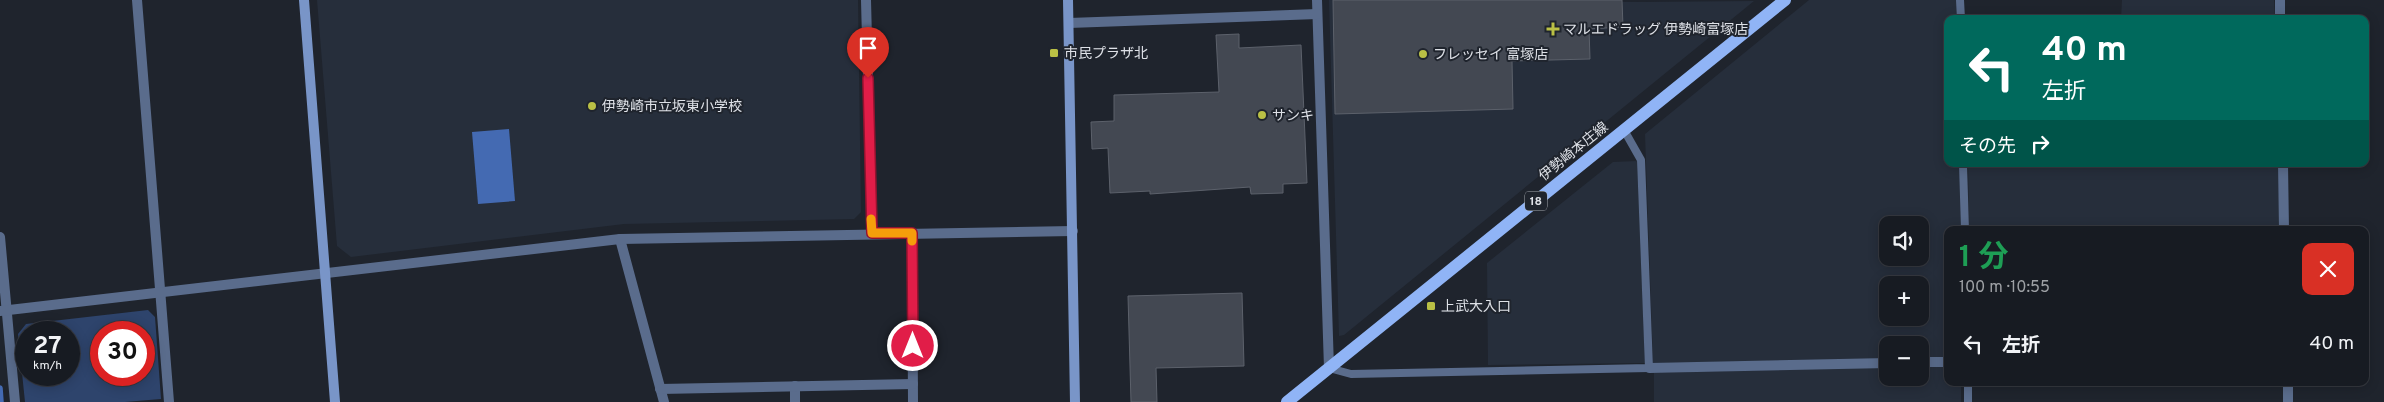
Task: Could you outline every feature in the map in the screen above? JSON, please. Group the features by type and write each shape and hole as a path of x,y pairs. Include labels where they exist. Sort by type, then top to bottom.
{"main road":[{"name":"伊勢崎本庄線","path":"1287,402 1785,0"}],"street":[{"path":"137,0 169,402"},
{"path":"304,0 335,402"},
{"path":"866,0 872,233"},
{"path":"1068,0 1075,402"},
{"path":"1317,0 1328,368"},
{"path":"2280,0 2280,15"},
{"path":"1069,23 1317,14"},
{"path":"2283,167 2284,226"},
{"path":"3,311 620,239 872,233 1073,231"},
{"path":"912,233 913,402"},
{"path":"0,237 3,311 15,402"},
{"path":"620,239 664,402"},
{"path":"1929,362 1944,362"},
{"path":"1649,368 1879,363"},
{"path":"660,389 913,384"},
{"path":"795,386 795,402"},
{"path":"2288,386 2288,402"}],"lane":[{"path":"1960,0 1961,15"},
{"path":"1328,368 1351,374 1649,368 1641,160 1624,130"},
{"path":"1963,167 1964,226"},
{"path":"1968,386 1968,402"}],"shaded area":[{"name":"伊勢崎市立坂東小学校","path":"317,0 858,0 861,212 854,219 624,224 351,257 337,246"},
{"path":"1329,0 1754,1 1344,335 1339,336"},
{"path":"1809,0 1957,0 1957,15 1944,15 1944,167 1960,167 1961,226 1944,226 1944,358 1929,358 1929,336 1879,336 1879,359 1653,363 1645,134"},
{"path":"2122,0 2274,0 2275,15 2121,15"},
{"path":"509,129 515,201 478,204 472,132"},
{"path":"1637,161 1645,363 1488,365 1487,263 1613,162"},
{"path":"1968,167 2278,167 2280,226 1969,226"},
{"path":"148,310 155,317 161,399 125,402 25,402 23,386 80,386 80,321 52,321"},
{"path":"1944,366 1944,386 1961,386 1961,402 1654,402 1654,373 1879,367 1879,386 1929,386 1929,367"}],"building":[{"name":"フレッセイ 富塚店","path":"1333,0 1622,0 1623,27 1589,29 1590,59 1512,61 1513,109 1335,114"},
{"path":"1239,34 1239,48 1301,45 1307,183 1283,184 1283,193 1251,194 1250,187 1150,194 1150,191 1110,193 1108,148 1092,149 1091,122 1114,121 1114,95 1219,92 1216,35"},
{"path":"1242,293 1244,366 1156,368 1157,402 1131,402 1128,296"}],"waterway":[{"path":"0,388 1,402"}],"slow traffic":[{"path":"871,219 872,233 912,233 912,241"}],"place":[{"name":"マルエドラッグ 伊勢崎富塚店","path":"1553,29"},
{"name":"市民プラザ北","path":"1054,53"},
{"name":"フレッセイ 富塚店","path":"1423,54"},
{"name":"伊勢崎市立坂東小学校","path":"592,106"},
{"name":"サンキ","path":"1262,115"},
{"name":"上武大入口","path":"1431,306"}],"route":[{"path":"868,78 872,233 912,233 913,346"}]}
